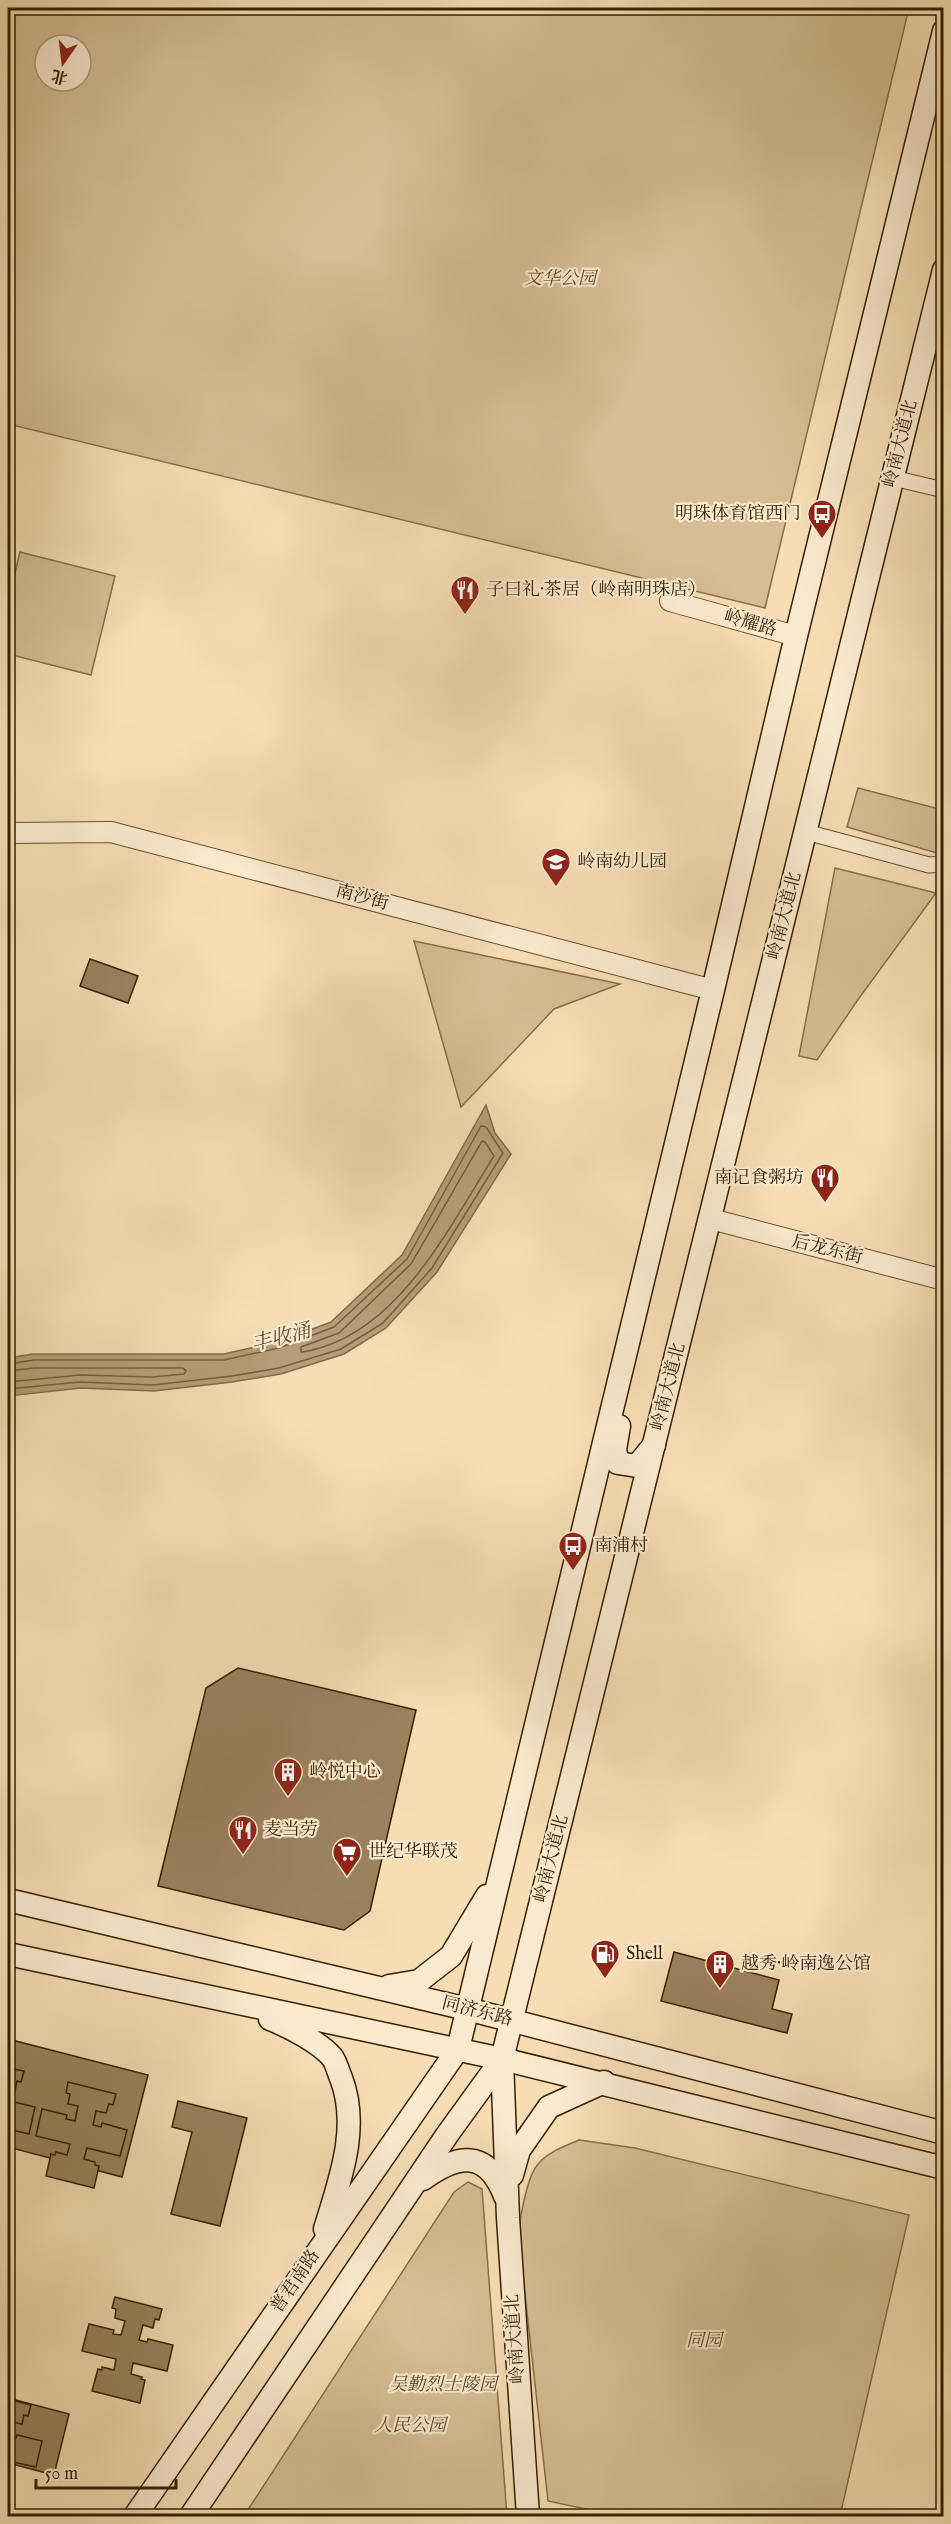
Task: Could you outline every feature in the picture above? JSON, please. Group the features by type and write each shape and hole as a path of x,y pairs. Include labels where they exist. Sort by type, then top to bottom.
{"main road":[{"path":"458,2049 796,636 944,31"},
{"name":"岭南大道北","path":"528,2517 507,2203 502,2059 711,1220 892,478 941,294 944,270"},
{"path":"627,1346 632,1379 618,1432 615,1450 618,1463 638,1466 655,1444"},
{"path":"378,1988 418,1981 452,1956 499,1877"},
{"name":"同济东路","path":"8,1900 467,2009 944,2133"},
{"path":"8,1954 604,2082 944,2168"},
{"path":"218,1999 290,2027 333,2057 348,2097 349,2133 338,2184 318,2250"},
{"name":"普君南路","path":"135,2517 458,2049"},
{"path":"191,2517 414,2185 502,2059"},
{"path":"507,2203 519,2150 549,2107 604,2082"},
{"path":"414,2185 445,2164 461,2160 474,2161 485,2165 496,2178 507,2203"}],"street":[{"path":"892,478 944,490"},
{"name":"岭耀路","path":"670,601 796,636"},
{"name":"南沙街","path":"8,833 111,832 713,990"},
{"path":"806,832 929,865 944,864"},
{"name":"后龙东街","path":"711,1220 944,1280"}],"green space":[{"name":"文华公园","path":"8,8 909,8 765,608 8,424"},
{"path":"20,552 115,576 91,675 8,654 8,602"},
{"path":"858,788 943,810 943,850 937,853 847,827"},
{"path":"835,868 936,893 817,1060 799,1056"},
{"path":"414,941 620,984 554,1009 461,1107"},
{"name":"同园","path":"579,2140 635,2148 909,2215 840,2516 618,2516 548,2501 518,2232 525,2196 534,2170 547,2156"},
{"name":"人民公园","path":"468,2182 482,2189 507,2516 244,2516 454,2192"}],"water":[{"path":"486,1105 495,1133 511,1154 437,1272 386,1328 344,1354 281,1374 232,1382 154,1391 81,1388 8,1396 8,1358 33,1354 224,1354 278,1342 331,1322 402,1255"}],"building":[{"path":"90,959 138,976 128,1003 80,986"},
{"name":"岭悦中心","path":"238,1668 416,1710 370,1911 344,1930 158,1886 206,1688"},
{"name":"越秀·岭南逸公馆","path":"674,1952 779,1980 772,2009 792,2014 787,2033 661,2001"},
{"path":"8,2039 148,2075 122,2177 8,2147"},
{"path":"8,2068 24,2071 21,2082 17,2081 15,2091 8,2089"},
{"path":"68,2082 116,2094 113,2105 109,2104 106,2113 96,2111 93,2125 101,2127 102,2123 127,2130 120,2156 87,2148 84,2159 95,2162 95,2165 99,2166 94,2188 46,2176 51,2154 55,2155 56,2152 67,2155 70,2144 36,2136 42,2109 67,2115 66,2119 75,2121 78,2106 68,2104 70,2094 66,2093"},
{"path":"10,2101 35,2107 29,2134 8,2129"},
{"path":"178,2101 247,2118 220,2226 171,2214 192,2132 172,2127"},
{"path":"115,2297 162,2309 159,2320 155,2319 153,2328 143,2325 139,2340 147,2342 148,2339 173,2345 167,2371 133,2363 131,2374 145,2380 140,2403 92,2391 98,2369 102,2370 102,2367 114,2370 116,2359 82,2351 89,2324 114,2330 113,2334 121,2335 125,2321 115,2318 116,2309 112,2308"},
{"path":"8,2398 69,2414 54,2475 8,2463"},
{"path":"8,2399 31,2405 28,2416 24,2415 22,2424 12,2422 8,2437"},
{"path":"17,2435 42,2441 36,2467 8,2461 8,2437 16,2438"},
{"path":"8,2472 14,2477 9,2499 8,2499"}],"place":[{"name":"明珠体育馆西门","path":"822,540"},
{"name":"子曰礼·茶居（岭南明珠店）","path":"465,616"},
{"name":"岭南幼儿园","path":"556,888"},
{"name":"南记食粥坊","path":"825,1204"},
{"name":"南浦村","path":"573,1572"},
{"name":"岭悦中心","path":"288,1798"},
{"name":"麦当劳","path":"243,1856"},
{"name":"世纪华联茂","path":"347,1878"},
{"name":"Shell","path":"605,1980"},
{"name":"越秀·岭南逸公馆","path":"720,1990"}],"water label":[{"name":"丰收涌","path":"281,1338"}],"park label":[{"name":"吴勤烈士陵园","path":"443,2385"}]}
